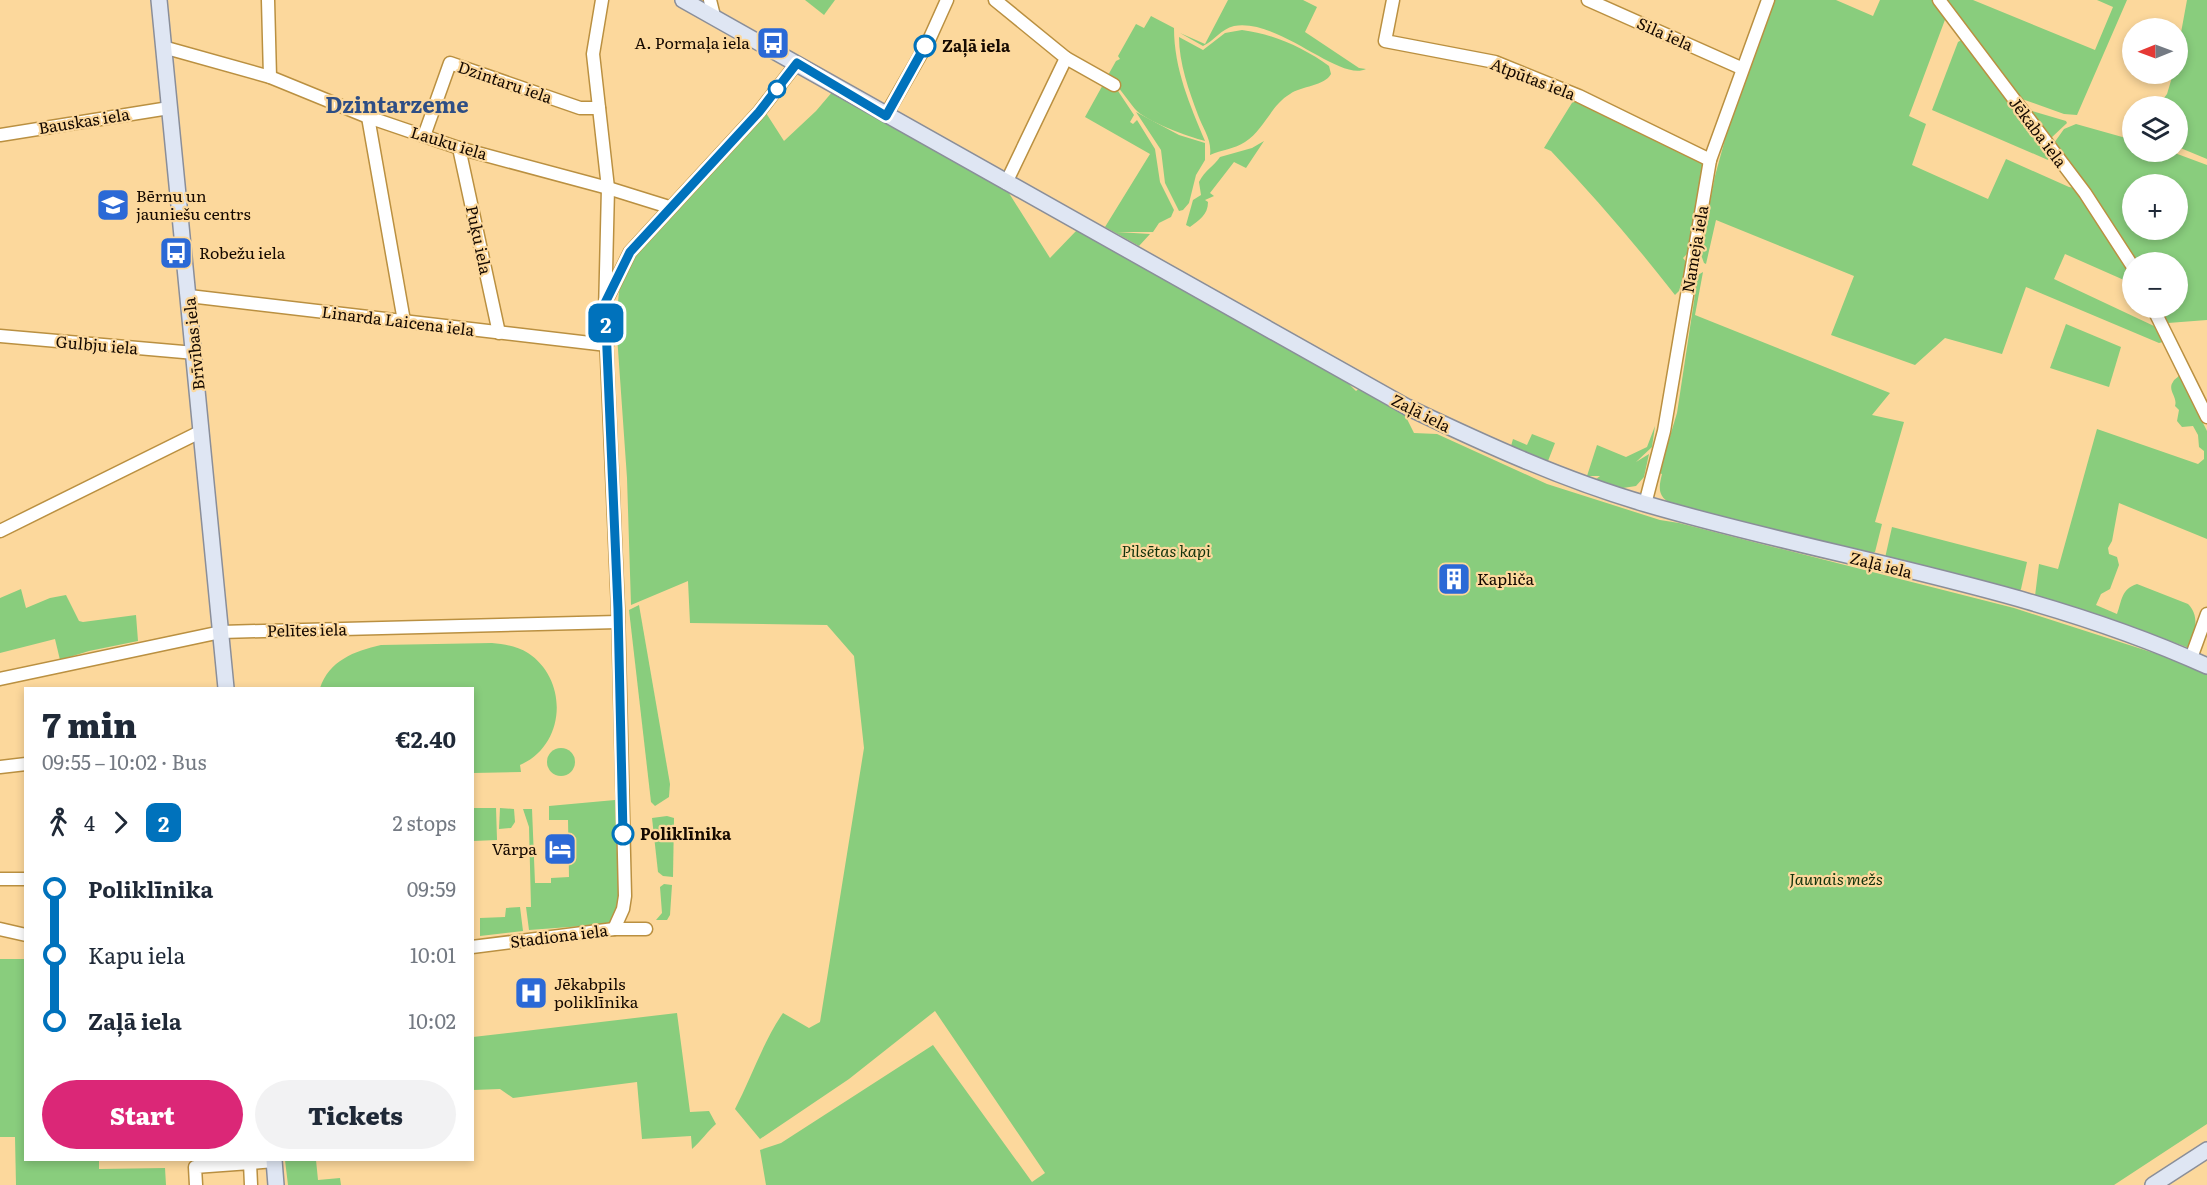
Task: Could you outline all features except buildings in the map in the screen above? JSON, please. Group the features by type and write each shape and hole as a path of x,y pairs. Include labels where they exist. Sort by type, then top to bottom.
{"main road":[{"name":"Brīvības iela","path":"159,0 226,687"},
{"name":"Zaļā iela","path":"683,0 1407,407 1524,461 1645,504 2023,601 2126,633 2207,666"},
{"path":"2153,1185 2207,1150"},
{"path":"274,1161 276,1185"}],"street":[{"path":"268,0 270,77"},
{"path":"602,0 593,54 609,188 605,303 618,622 625,896 624,909 614,929"},
{"path":"710,0 714,16"},
{"path":"886,116 929,40 947,0"},
{"path":"995,0 1066,58 1114,85"},
{"name":"Atpūtas iela","path":"1393,0 1386,41 1495,62 1579,96 1710,159"},
{"name":"Sila iela","path":"1588,0 1741,68"},
{"name":"Nameja iela","path":"1645,504 1664,431 1710,159 1741,68 1768,0"},
{"name":"Jēkaba iela","path":"1939,0 2085,193 2123,252"},
{"name":"Lauku iela","path":"163,47 270,77 368,117 459,148 609,188 669,207"},
{"path":"1006,183 1066,58"},
{"name":"Dzintaru iela","path":"424,136 450,63 580,108 599,108"},
{"path":"605,303 630,252 669,207 759,112 797,63"},
{"name":"Bauskas iela","path":"0,135 169,108"},
{"path":"368,117 404,321"},
{"name":"Puķu iela","path":"459,148 499,333"},
{"name":"Linarda Laicena iela","path":"189,296 607,345"},
{"path":"2158,318 2207,417"},
{"name":"Gulbju iela","path":"0,336 195,353"},
{"path":"0,531 202,431"},
{"path":"2191,658 2207,614"},
{"name":"Pelītes iela","path":"0,679 221,632 618,622"},
{"path":"0,767 24,764"},
{"path":"0,879 24,879"},
{"path":"0,929 24,935"},
{"name":"Stadiona iela","path":"474,947 614,929 645,929"},
{"path":"196,1185 195,1167 266,1161"},
{"path":"250,1163 251,1185"}],"green space":[{"path":"805,0 835,0 824,15"},
{"path":"1228,0 1303,0 1317,7 1305,32 1359,68 1366,69 1354,71 1340,67 1270,31 1251,26 1229,28 1203,46 1180,33 1205,44"},
{"path":"1774,0 1836,0 1873,16 1880,0 1933,0 1946,17 1909,116 1926,124 1912,165 1988,199 2006,159 2075,188 2122,259 2122,279 2065,254 2054,279 2122,311 2122,318 2137,318 2154,326 2163,342 2159,343 2026,287 2002,354 1945,338 1915,365 1831,335 1854,276 1716,220 1706,264 1704,263 1700,252 1715,176 1730,121"},
{"path":"1945,0 1973,0 2095,50 2113,7 2097,0 2127,0 2077,115 2064,114 2022,99"},
{"path":"2187,0 2207,0 2207,159 2188,151 2188,96 2166,96 2170,84 2188,84 2188,18 2184,18"},
{"path":"1151,16 1174,28 1180,72 1205,141 1168,128 1140,114 1107,77 1116,61 1120,59 1118,56 1136,24 1144,28"},
{"path":"1242,30 1277,38 1299,48 1329,66 1331,74 1324,81 1295,91 1283,99 1252,137 1245,142 1210,155 1208,139 1185,77 1179,37 1203,50 1225,33"},
{"path":"1963,39 2052,156 2048,160 1932,110 1958,42"},
{"path":"1105,81 1118,91 1134,115 1130,122 1133,124 1137,120 1155,149 1160,182 1174,210 1171,217 1159,223 1153,232 1117,232 1150,234 1139,246 1105,227 1150,154 1085,117"},
{"path":"833,91 1007,190 1050,258 1077,230 1344,379 1356,391 1360,388 1381,402 1384,399 1405,415 1414,433 1437,434 1547,484 1660,520 2014,608 2182,662 2207,674 2207,1124 2114,1185 766,1185 760,1150 781,1143 933,1045 1032,1182 1045,1173 935,1011 849,1079 760,1139 735,1109 783,1013 809,1028 820,1022 864,748 854,656 827,625 690,623 688,581 631,605 627,478 616,321 619,292 626,270 643,246 766,113 784,141 816,111"},
{"path":"1575,98 1703,163 1687,254 1683,258 1687,263 1679,291 1675,295 1599,204 1551,151 1544,148"},
{"path":"2029,110 2066,121 2067,123 2050,139"},
{"path":"1136,112 1179,135 1205,143 1205,160 1196,175 1189,203 1183,210 1179,211 1165,183 1161,150"},
{"path":"2076,124 2122,137 2122,162 2188,162 2188,158 2207,165 2207,320 2168,323 2165,318 2188,318 2188,252 2130,252 2087,186 2054,143 2064,129"},
{"path":"1264,141 1246,168 1234,162 1210,193 1214,196 1205,200 1208,202 1208,207 1205,214 1190,227 1186,225 1193,200 1201,195 1199,182 1206,171 1220,157 1252,148"},
{"path":"1703,272 1695,315 1890,393 1872,415 1904,422 1875,522 1882,524 1875,552 1870,554 1670,503 1661,494 1662,474 1659,473 1677,413 1698,275"},
{"path":"2066,324 2121,347 2109,387 2050,368"},
{"path":"2179,375 2207,431 2207,539 2119,503 2112,541 2108,548 2109,554 2117,557 2119,565 2110,589 2101,594 2096,605 2117,614 2125,592 2137,584 2188,604 2195,620 2189,648 2090,612 2035,596 2039,564 2058,569 2097,429 2198,464 2204,459 2204,451 2199,447 2198,435 2193,426 2182,427 2177,421 2179,410 2175,406 2171,385"},
{"path":"1655,426 1652,447 1636,462 1649,454 1644,477 1636,486 1623,488 1595,480 1600,476 1587,476 1597,445 1626,457 1647,447"},
{"path":"1532,434 1555,443 1548,461 1511,446 1513,439 1527,445"},
{"path":"1892,527 2027,562 2021,589 2019,592 1885,558"},
{"path":"21,589 26,608 50,598 66,595 79,621 83,622 136,615 138,641 89,651 60,660 55,639 0,653 0,598"},
{"path":"639,605 670,784 669,797 655,806 651,802 629,610"},
{"path":"492,643 510,646 528,653 551,679 556,695 557,712 554,728 546,743 535,756 520,765 521,772 474,773 474,687 320,687 336,664 352,654 381,645"},
{"path":"561,748 571,752 575,762 571,772 561,776 551,772 547,762 551,752"},
{"path":"615,800 619,908 610,924 529,930 526,907 531,907 529,827 523,809 532,809 535,883 551,883 551,878 569,877 568,820 549,820 549,806"},
{"path":"474,808 496,808 497,840 474,841"},
{"path":"500,808 514,809 515,822 511,828 499,829"},
{"path":"667,816 674,818 673,877 663,876 658,872 652,818"},
{"path":"664,884 672,885 670,915 667,920 656,920 662,913 660,887"},
{"path":"520,907 523,931 480,936 480,918 505,917 506,908"},
{"path":"0,959 24,959 24,1161 99,1161 99,1169 165,1168 166,1185 16,1185 15,1137 0,1137"},
{"path":"677,1013 690,1112 709,1111 716,1124 692,1149 691,1136 642,1139 637,1082 513,1098 500,1089 474,1090 474,1037"},
{"path":"285,1161 316,1161 318,1180 340,1178 341,1185 288,1185"}],"bus line":[{"name":"2","path":"623,834 614,490 605,303 630,252 669,207 759,112 797,63 886,116 925,46"}],"place":[{"name":"A. Pormaļa iela","path":"773,43"},
{"name":"Zaļā iela","path":"925,46"},
{"name":"Bērnu un jauniešu centrs","path":"113,205"},
{"name":"Robežu iela","path":"176,253"},
{"name":"Kapliča","path":"1454,579"},
{"name":"Poliklīnika","path":"623,834"},
{"name":"Vārpa","path":"560,849"},
{"name":"Jēkabpils poliklīnika","path":"531,993"}],"district":[{"name":"Dzintarzeme","path":"397,105"}],"park label":[{"name":"Pilsētas kapi","path":"1166,551"},
{"name":"Jaunais mežs","path":"1836,879"}]}
